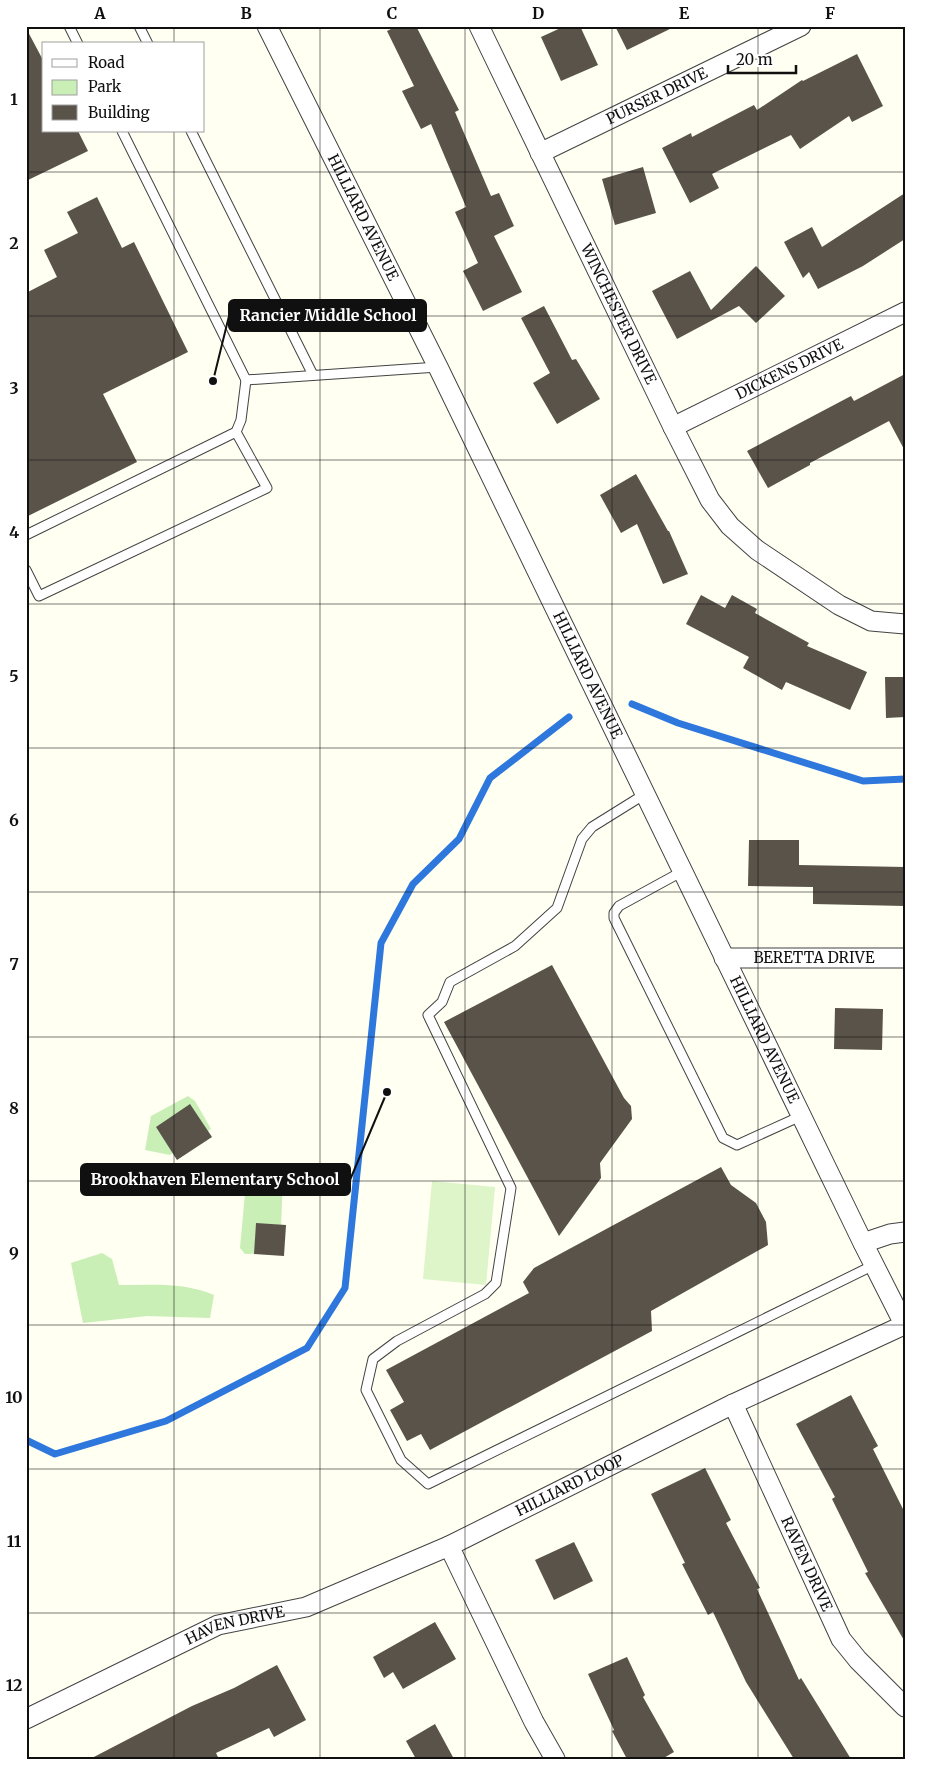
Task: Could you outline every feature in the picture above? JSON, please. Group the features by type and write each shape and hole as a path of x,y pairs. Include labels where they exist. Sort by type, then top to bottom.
{"street":[{"name":"HILLIARD AVENUE","path":"267,26 438,367 862,1243 904,1326"},
{"name":"WINCHESTER DRIVE","path":"479,26 710,500 730,526 757,550 839,605 871,621 905,624"},
{"name":"PURSER DRIVE","path":"540,153 801,26"},
{"name":"DICKENS DRIVE","path":"674,427 905,312"},
{"name":"BERETTA DRIVE","path":"724,958 905,958"},
{"path":"862,1243 890,1234 905,1232"},
{"name":"HILLIARD LOOP","path":"449,1546 733,1404 904,1326"},
{"name":"RAVEN DRIVE","path":"733,1404 841,1639 858,1660 905,1707"},
{"path":"449,1546 534,1722 555,1759"},
{"name":"HAVEN DRIVE","path":"26,1719 218,1625 306,1607 449,1546"}],"lane":[{"path":"70,26 77,42"},
{"path":"139,26 147,42"},
{"path":"26,535 236,432 241,420 246,380 122,132"},
{"path":"192,132 313,375"},
{"path":"246,380 438,367"},
{"path":"26,570 39,596 267,488 236,432"},
{"path":"645,794 592,827 582,840 558,908 515,946 450,982 442,1002 428,1015 511,1188 496,1283 485,1294 397,1341 373,1359 366,1390 401,1460 428,1484 874,1265"},
{"path":"683,872 619,906 614,913 614,918 723,1138 737,1145 801,1116"}],"green space":[{"path":"188,1096 195,1101 211,1129 170,1155 145,1150 151,1116"},
{"path":"247,1172 274,1172 283,1177 280,1253 245,1254 240,1248"},
{"path":"432,1181 495,1187 486,1285 423,1279"},
{"path":"102,1253 112,1259 119,1285 180,1286 214,1295 210,1318 147,1316 83,1323 71,1263"}],"building":[{"path":"397,26 416,26 459,110 455,112 491,196 499,193 514,226 494,236 522,292 483,311 463,271 478,263 455,212 466,207 431,124 421,129 402,91 414,86 387,31"},
{"path":"565,26 580,26 598,65 561,81 541,37"},
{"path":"615,26 676,26 627,50"},
{"path":"26,28 42,58 42,132 78,132 88,151 26,181"},
{"path":"857,54 883,106 852,122 849,116 800,149 791,135 712,174 719,188 690,203 662,148 691,133 692,137 754,105 757,110 802,80"},
{"path":"643,167 656,213 615,225 602,179"},
{"path":"905,193 905,239 863,266 818,289 809,272 803,278 784,242 812,227 822,247"},
{"path":"97,197 122,248 134,242 188,352 103,394 137,462 26,517 26,293 57,277 44,250 78,233 67,212"},
{"path":"756,266 785,296 756,323 739,306 677,339 652,291 690,271 711,310"},
{"path":"544,306 572,360 576,359 600,399 557,424 533,383 550,373 521,318"},
{"path":"905,374 905,451 889,421 810,463 810,465 768,488 747,451 851,396 854,401"},
{"path":"636,474 669,531 688,574 663,584 637,524 621,533 600,495"},
{"path":"701,595 725,608 732,595 757,609 755,613 809,643 807,646 867,672 850,710 786,682 782,690 743,668 749,657 686,624"},
{"path":"885,677 905,677 905,717 886,718"},
{"path":"749,840 799,840 799,865 905,867 905,906 813,904 813,887 748,886"},
{"path":"552,965 624,1098 631,1106 632,1119 600,1163 601,1178 559,1236 444,1022"},
{"path":"835,1008 883,1009 882,1050 834,1049"},
{"path":"190,1104 212,1137 177,1160 156,1127"},
{"path":"721,1167 731,1185 756,1203 766,1222 768,1245 651,1311 652,1331 430,1450 421,1434 407,1441 390,1410 404,1402 386,1370 529,1293 523,1282 534,1268"},
{"path":"256,1223 286,1225 284,1256 254,1254"},
{"path":"851,1395 878,1446 873,1449 905,1513 905,1642 865,1573 868,1572 832,1499 835,1497 796,1424"},
{"path":"705,1468 731,1520 726,1523 760,1588 757,1589 799,1680 801,1678 851,1759 794,1759 746,1682 713,1612 708,1615 682,1564 685,1563 651,1494"},
{"path":"574,1542 593,1581 554,1600 535,1560"},
{"path":"435,1622 456,1659 403,1689 393,1672 384,1678 373,1657"},
{"path":"627,1657 645,1695 643,1697 674,1752 662,1759 627,1759 612,1731 614,1730 588,1674"},
{"path":"277,1665 306,1720 274,1737 269,1728 216,1753 219,1759 90,1759 192,1706 234,1688"},
{"path":"435,1724 454,1759 416,1759 406,1741"}],"waterway":[{"path":"632,704 678,723 863,781 905,779"},
{"path":"26,1440 55,1454 166,1421 307,1348 345,1288 381,943 413,884 459,839 490,778 569,717"}],"place":[{"name":"Rancier Middle School","path":"213,381"},
{"name":"Brookhaven Elementary School","path":"387,1092"}]}
